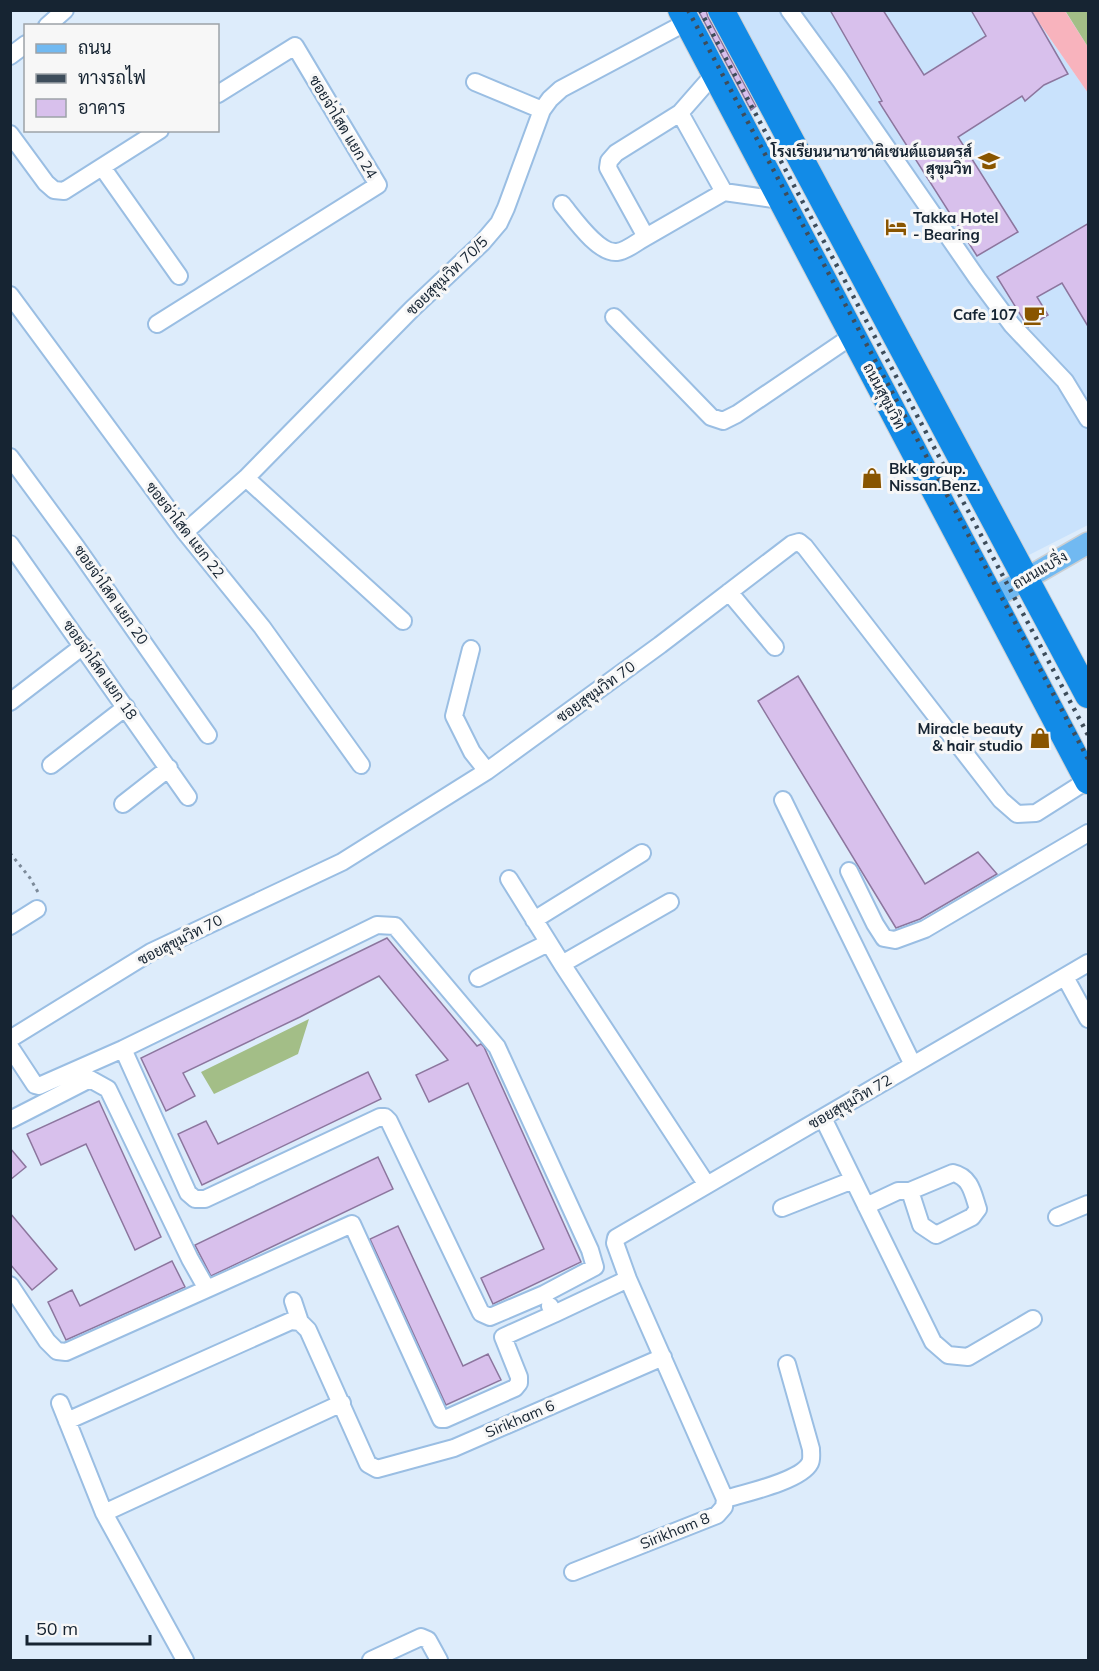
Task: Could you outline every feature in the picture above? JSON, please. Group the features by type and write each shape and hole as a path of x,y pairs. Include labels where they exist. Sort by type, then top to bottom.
{"highway":[{"path":"721,10 1089,695"},
{"name":"ถนนสุขุมวิท","path":"684,16 1088,780"}],"main road":[{"name":"ถนนแบริ่ง","path":"993,598 1089,543"}],"street":[{"path":"49,24 65,10"},
{"path":"789,10 847,89 977,278 1012,325 1065,381 1089,419"},
{"name":"ซอยสุขุมวิท 70/5","path":"185,532 246,478 412,309 482,243 498,223 506,208 542,110 550,99 561,88 684,16"},
{"path":"10,56 24,46"},
{"name":"ซอยจ่าโสด แยก 24","path":"157,324 378,185 295,46 219,93"},
{"path":"646,237 608,168 609,161 616,153 680,113 715,73"},
{"path":"475,82 542,110"},
{"path":"680,113 724,192"},
{"path":"10,134 46,183 54,190 64,191 157,132"},
{"path":"102,167 179,276"},
{"path":"562,204 594,242 604,249 620,252 724,192 780,200"},
{"name":"ซอยจ่าโสด แยก 22","path":"10,295 185,532 262,627 361,765"},
{"path":"614,317 711,417 723,421 737,414 852,336"},
{"name":"ซอยจ่าโสด แยก 20","path":"10,458 109,593 208,735"},
{"path":"246,478 403,621"},
{"name":"ซอยสุขุมวิท 70","path":"10,1039 151,952 342,862 487,771 660,645 792,544 799,542 813,556 1001,800 1017,813 1036,813 1088,780"},
{"name":"ซอยจ่าโสด แยก 18","path":"10,544 188,797"},
{"path":"729,592 775,646"},
{"path":"10,702 82,646"},
{"path":"471,649 454,716 472,752 487,771"},
{"path":"51,765 126,707"},
{"path":"123,804 169,768"},
{"path":"783,800 913,1065"},
{"path":"849,871 884,938 895,940 925,929 1089,833"},
{"path":"534,920 642,853"},
{"path":"509,879 548,943 707,1185"},
{"path":"562,964 670,902"},
{"path":"10,926 37,909"},
{"path":"10,1047 37,1086 123,1048 377,925 395,926 497,1047 595,1260 596,1267 544,1294 490,1317 481,1313 389,1121 385,1117 380,1117 204,1199 195,1199 188,1193 123,1048"},
{"path":"478,978 548,943"},
{"name":"ซอยสุขุมวิท 72","path":"615,1243 620,1235 1089,963"},
{"path":"1065,977 1089,1019"},
{"path":"10,1119 90,1080 108,1089 190,1259 207,1289"},
{"path":"824,1118 933,1342 948,1355 968,1357 1034,1319"},
{"path":"783,1208 853,1180"},
{"path":"866,1206 898,1191 910,1191"},
{"path":"1057,1217 1089,1204"},
{"path":"10,1284 47,1341 57,1351 66,1352 351,1224 439,1416 445,1419 515,1388 519,1383 519,1377 503,1337 628,1280"},
{"name":"Sirikham 8","path":"573,1572 717,1515 724,1507 724,1499 628,1280 615,1243"},
{"path":"544,1294 554,1314"},
{"path":"104,1513 342,1403 308,1330 300,1322 293,1301"},
{"path":"67,1421 291,1321 300,1322"},
{"name":"Sirikham 6","path":"342,1403 368,1464 377,1469 454,1448 663,1357"},
{"path":"724,1499 793,1477 806,1469 812,1461 811,1449 787,1364"},
{"path":"60,1402 104,1513 186,1660"},
{"path":"371,1660 421,1637 428,1640 439,1660"}],"path":[{"path":"10,853 30,878 41,897 37,909"}],"shaded area":[{"path":"737,11 1031,11 1088,93 1088,525 1027,556"},
{"path":"1031,11 1065,11 1088,47 1088,93"},
{"path":"1088,11 1088,47 1066,12"},
{"path":"309,1019 298,1054 214,1094 201,1072"}],"building":[{"path":"698,10 706,10 756,106 751,110"},
{"path":"830,10 883,10 924,75 986,36 971,10 1031,10 1068,74 1044,85 1025,101 1022,96 958,137 1018,232 977,256 879,102 882,101"},
{"path":"1089,223 1089,328 1062,283 1037,297 1048,315 1028,327 997,277"},
{"path":"798,676 925,884 978,852 997,874 920,919 896,928 758,701"},
{"path":"387,938 477,1046 481,1044 484,1047 581,1262 493,1304 481,1278 544,1249 468,1083 429,1102 416,1075 448,1060 379,976 183,1073 195,1096 166,1111 141,1058"},
{"path":"368,1072 381,1099 202,1185 178,1134 206,1121 218,1144"},
{"path":"99,1101 161,1237 135,1250 86,1144 41,1165 27,1134"},
{"path":"10,1148 26,1167 10,1180"},
{"path":"378,1157 393,1189 211,1276 195,1245"},
{"path":"10,1213 57,1269 32,1290 10,1264"},
{"path":"398,1226 463,1366 488,1354 501,1380 446,1405 370,1239"},
{"path":"172,1261 185,1287 66,1340 48,1302 72,1290 80,1306"}],"railway":[{"path":"688,10 1088,759"},
{"path":"700,10 1088,735"}],"place":[{"name":"โรงเรียนนานาชาติเซนต์แอนดรูส์ สุขุมวิท","path":"989,161"},
{"name":"Takka Hotel - Bearing","path":"896,227"},
{"name":"Cafe 107","path":"1034,315"},
{"name":"Bkk group. Nissan.Benz.","path":"872,478"},
{"name":"Miracle beauty & hair studio","path":"1040,738"}]}
